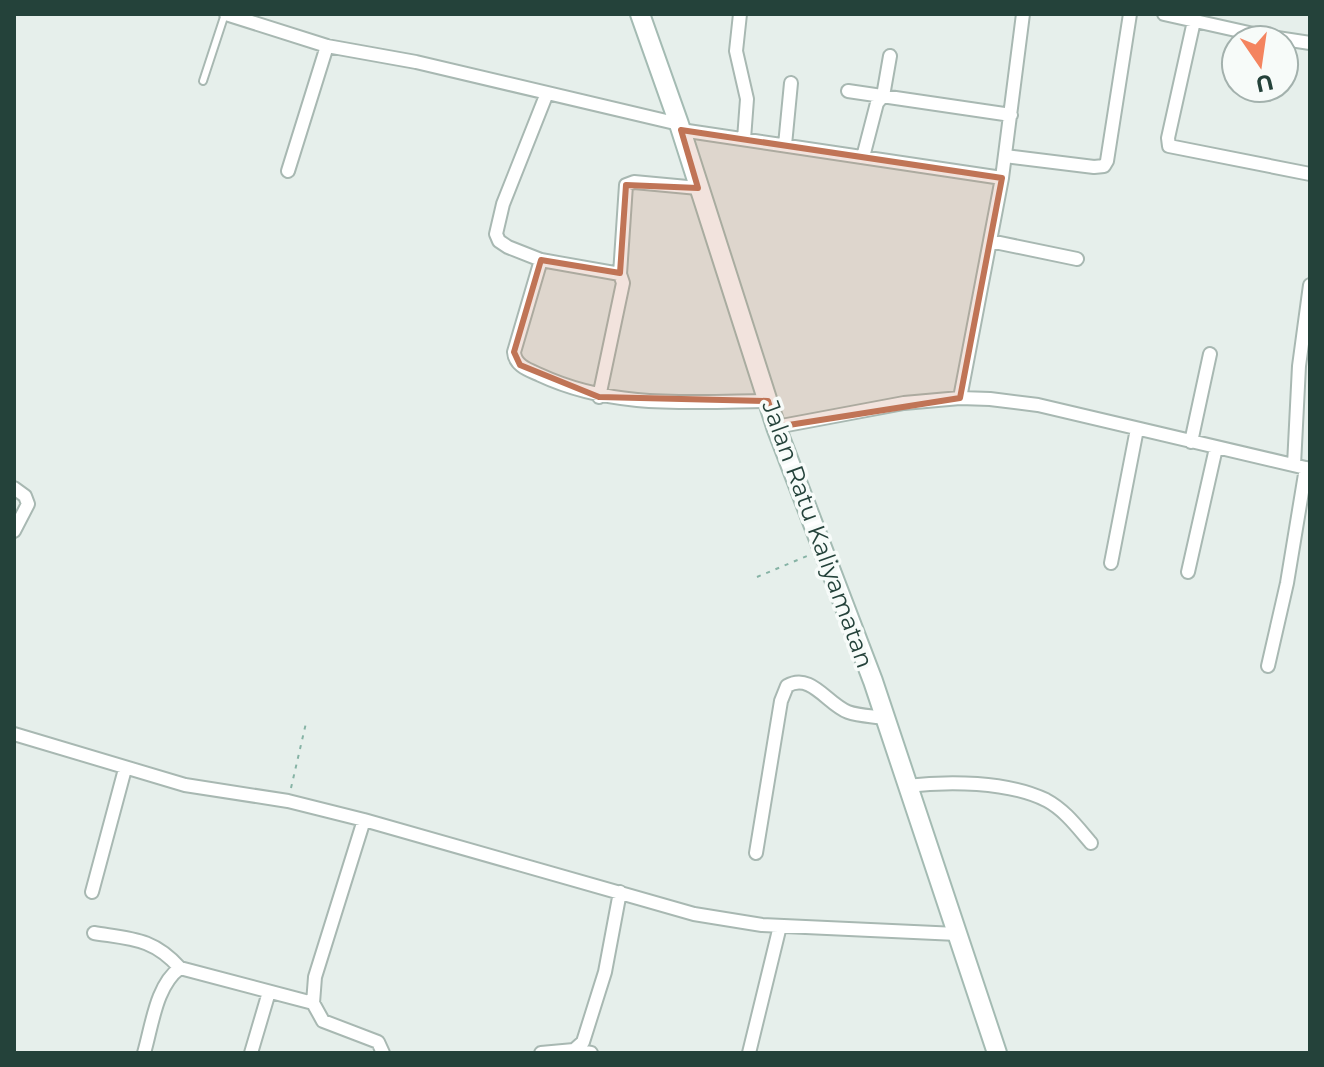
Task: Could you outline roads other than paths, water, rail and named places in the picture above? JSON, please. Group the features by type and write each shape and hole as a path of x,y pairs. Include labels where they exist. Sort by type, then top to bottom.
{"main road":[{"name":"Jalan Ratu Kaliyamatan","path":"640,14 680,127 776,427 885,718 997,1053"}],"street":[{"path":"225,14 260,19 327,46 416,62 680,127 1002,178"},
{"path":"740,14 736,51 747,99 744,139"},
{"path":"960,398 1002,178 1023,14"},
{"path":"1005,156 1104,166 1130,14"},
{"path":"1164,14 1310,43"},
{"path":"1194,21 1168,138 1169,146 1310,174"},
{"path":"288,171 327,46"},
{"path":"863,157 877,103 883,96 890,56"},
{"path":"785,145 791,83"},
{"path":"848,91 1011,115"},
{"path":"547,93 496,226 499,241 541,260 620,274"},
{"path":"599,397 623,288 624,280 620,274 626,185 634,182 698,188"},
{"path":"990,241 1077,259"},
{"path":"541,260 514,352 514,358 520,365 554,382 599,397 650,402 768,401"},
{"path":"1268,666 1287,583 1303,468 1299,366 1310,285"},
{"path":"1191,442 1210,354"},
{"path":"776,427 877,407 960,398 1025,403 1303,468"},
{"path":"1111,563 1137,429"},
{"path":"1188,572 1216,448"},
{"path":"14,488 25,496 28,504 14,531"},
{"path":"756,853 781,701 787,686 806,684 846,711 885,718"},
{"path":"14,734 185,785 288,801 364,820 694,914 780,926 957,934"},
{"path":"92,892 125,769"},
{"path":"906,786 956,783 1025,793 1047,801 1069,817 1091,843"},
{"path":"364,820 315,977 313,1003 323,1021 378,1042 382,1050 397,1053"},
{"path":"574,1050 583,1042 598,995 620,892"},
{"path":"749,1053 780,926"},
{"path":"94,933 144,942 164,951 180,968 313,1003"},
{"path":"144,1053 162,991 172,974 180,968"},
{"path":"251,1053 269,992"},
{"path":"541,1053 574,1050 591,1053"}],"lane":[{"path":"203,81 225,14"}]}
